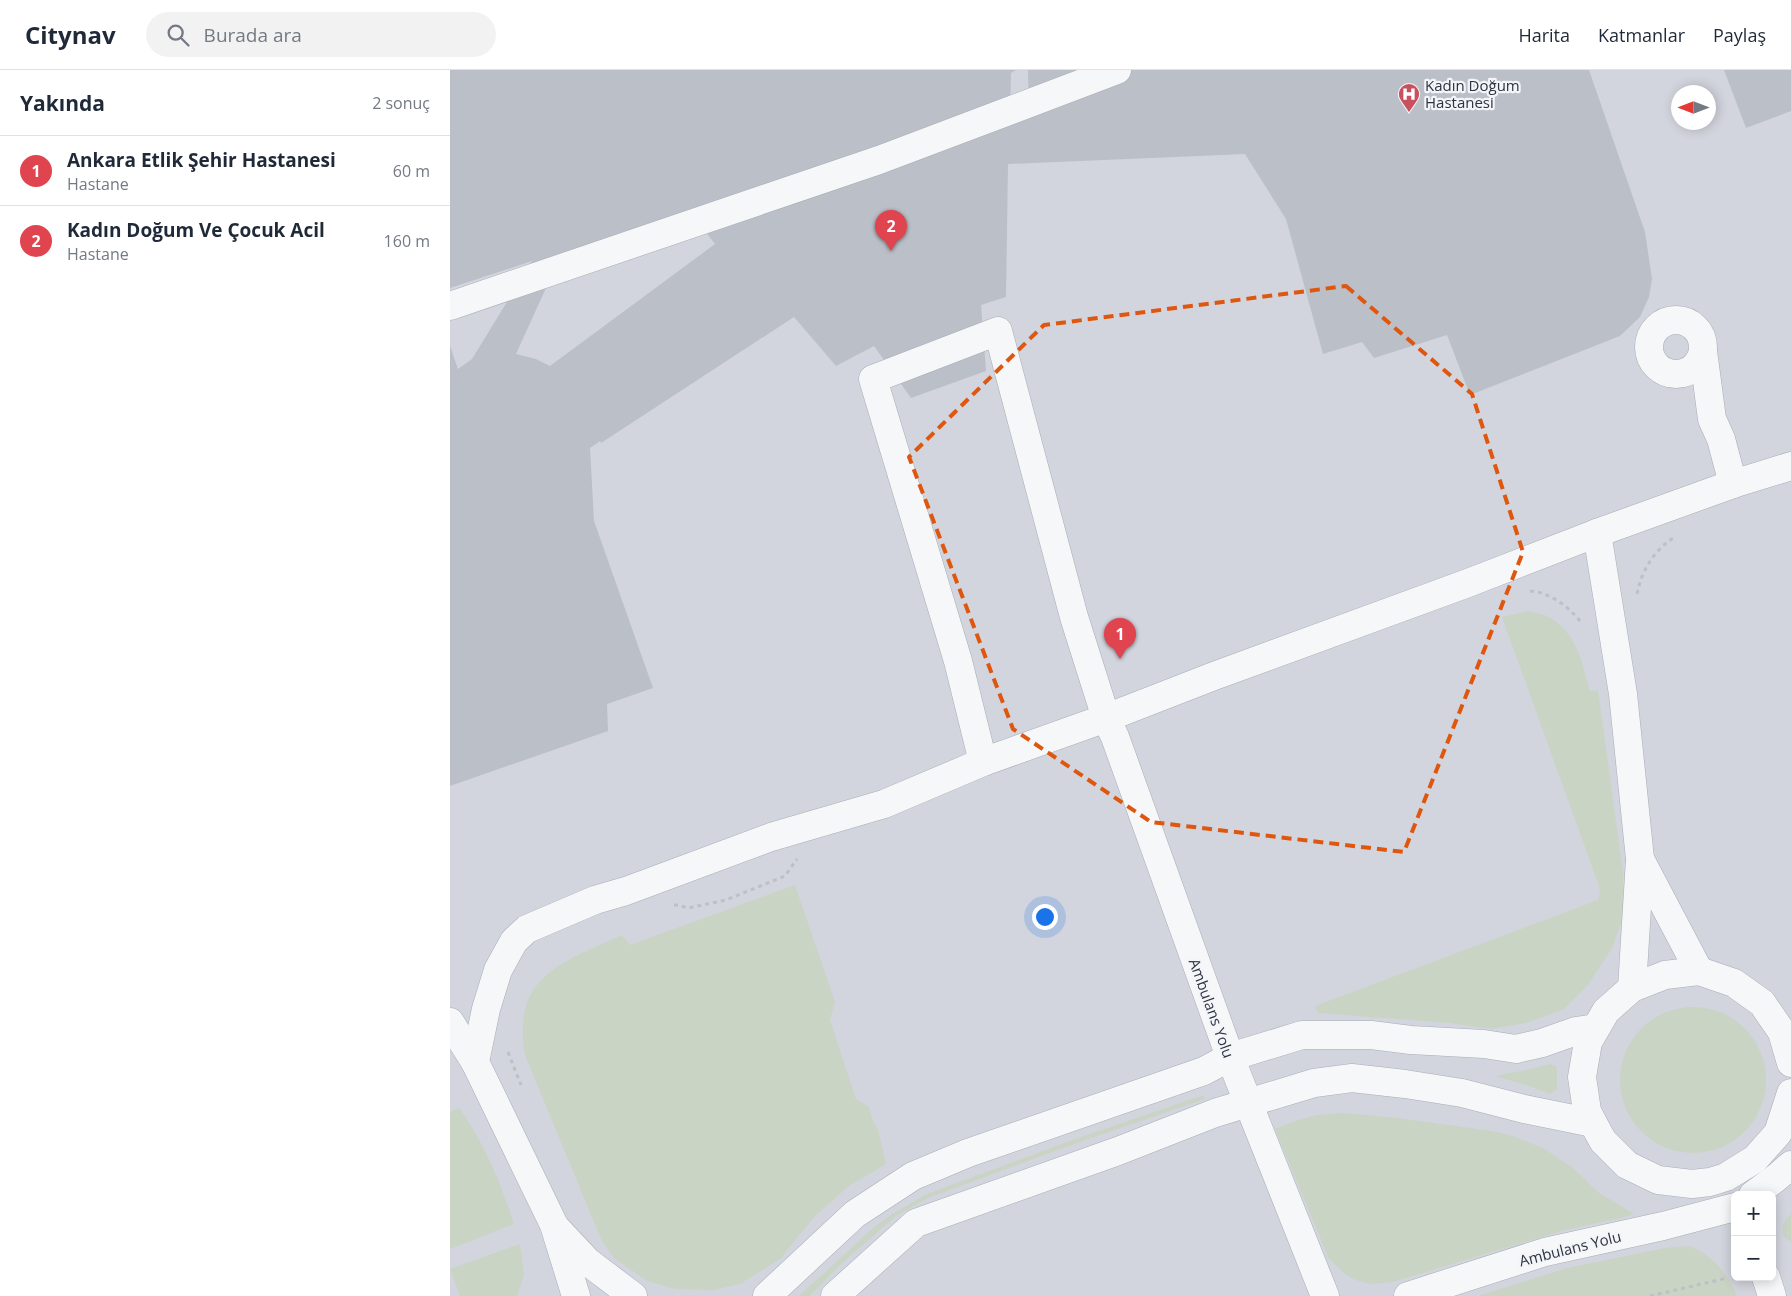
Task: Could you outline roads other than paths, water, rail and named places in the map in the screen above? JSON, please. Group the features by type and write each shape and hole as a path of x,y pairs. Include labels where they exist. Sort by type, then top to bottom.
{"lane":[{"path":"450,306 879,160 1117,70"},
{"name":"Ambulans Yolu","path":"982,762 958,661 873,379 998,331 1074,616 1106,718 1115,738 1247,1102 1326,1296"},
{"path":"1703,351 1712,419 1721,439 1733,484"},
{"path":"475,1062 488,1002 498,970 514,941 527,929 595,900 626,891 771,837 884,804 982,762 1106,718 1597,533 1733,484 1791,466"},
{"path":"1597,533 1623,694 1640,860 1632,988"},
{"path":"1640,860 1699,971"},
{"path":"1789,1106 1778,1133 1755,1159 1726,1177 1710,1182 1692,1184 1658,1180 1627,1165 1603,1141 1587,1111 1582,1077 1588,1042 1606,1011 1632,988 1665,975 1699,971 1734,983 1762,1003 1782,1032 1791,1062"},
{"path":"1762,1003 1791,1004"},
{"path":"450,1022 475,1062 554,1226 576,1296"},
{"path":"767,1296 855,1214 913,1176 968,1153 1204,1071 1230,1057 1302,1035 1370,1035 1411,1040 1484,1044 1516,1049 1542,1043 1576,1031 1596,1028"},
{"path":"835,1296 916,1223 1118,1151 1215,1113 1314,1083 1352,1078 1405,1084 1462,1094 1593,1123"},
{"path":"1758,1191 1791,1165"},
{"path":"1710,1182 1731,1202"},
{"name":"Ambulans Yolu","path":"1408,1296 1545,1252 1663,1226 1731,1207"},
{"path":"554,1226 588,1262 633,1296"},
{"path":"1767,1281 1772,1296"}],"place":[{"name":"Kadın Doğum Hastanesi","path":"1409,113"},
{"name":"Kadın Doğum Ve Çocuk Acil","path":"891,251"},
{"name":"Ankara Etlik Şehir Hastanesi","path":"1120,659"}]}
